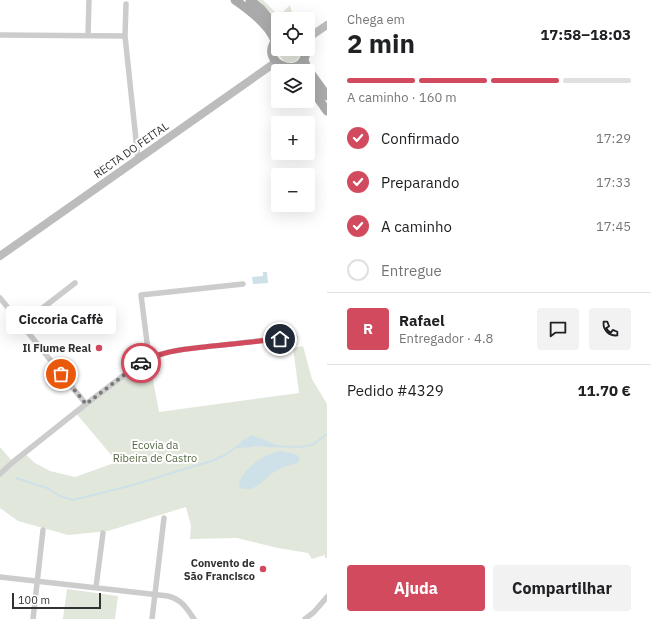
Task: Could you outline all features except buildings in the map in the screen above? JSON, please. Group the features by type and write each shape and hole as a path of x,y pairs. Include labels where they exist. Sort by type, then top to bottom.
{"main road":[{"path":"235,0 248,9 271,33"},
{"path":"250,0 261,9 271,21"},
{"path":"273,56 276,62"},
{"path":"300,64 306,56"},
{"path":"304,60 307,68 327,96"},
{"path":"315,94 327,111"}],"street":[{"path":"88,35 89,0"},
{"path":"126,4 125,36 138,159"},
{"path":"315,33 327,25"},
{"path":"0,35 125,36"},
{"name":"RECTA DO FEITAL","path":"0,256 276,62"},
{"path":"22,324 75,283"},
{"path":"149,358 141,295 243,284"},
{"path":"0,298 86,404"},
{"path":"0,474 86,404 149,358 186,349 295,337"},
{"path":"152,619 164,518"},
{"path":"33,619 43,530"},
{"path":"96,588 103,533"},
{"path":"0,577 175,598 187,608 194,619"},
{"path":"305,619 314,612 327,597"}],"green space":[{"path":"258,0 263,0 275,12 271,12"},
{"path":"290,5 292,12 283,12"},
{"path":"280,56 300,56 294,62 286,62"},
{"name":"Ecovia da Ribeira de Castro","path":"303,346 312,379 327,404 327,558 325,558 325,555 312,559 308,553 278,548 237,538 190,539 191,526 186,507 108,531 68,535 18,521 0,508 0,447 13,462 24,453 35,463 50,471 75,477 117,462 75,412 149,358 159,412 299,393 293,348"},
{"path":"67,589 118,596 115,619 62,619"}],"shaded area":[{"path":"263,272 267,272 268,283 253,284 252,277 263,276"},
{"path":"252,435 281,447 236,447 243,440"},
{"path":"281,451 299,456 299,462 276,471 255,487 250,489 240,488 240,480 249,468 261,458"}],"waterway":[{"path":"266,446 300,447 312,445 327,434"},
{"path":"16,478 47,488 60,496 73,500 133,485 212,461 227,454 236,447 252,446"}],"way so far":[{"path":"61,374 86,404 141,363"}],"place":[{"name":"Il Fiume Real","path":"99,348"},
{"name":"Ciccoria Caffè","path":"61,374"},
{"name":"Convento de São Francisco","path":"263,569"}],"route":[{"path":"141,363 149,358 186,349 280,339"}]}
